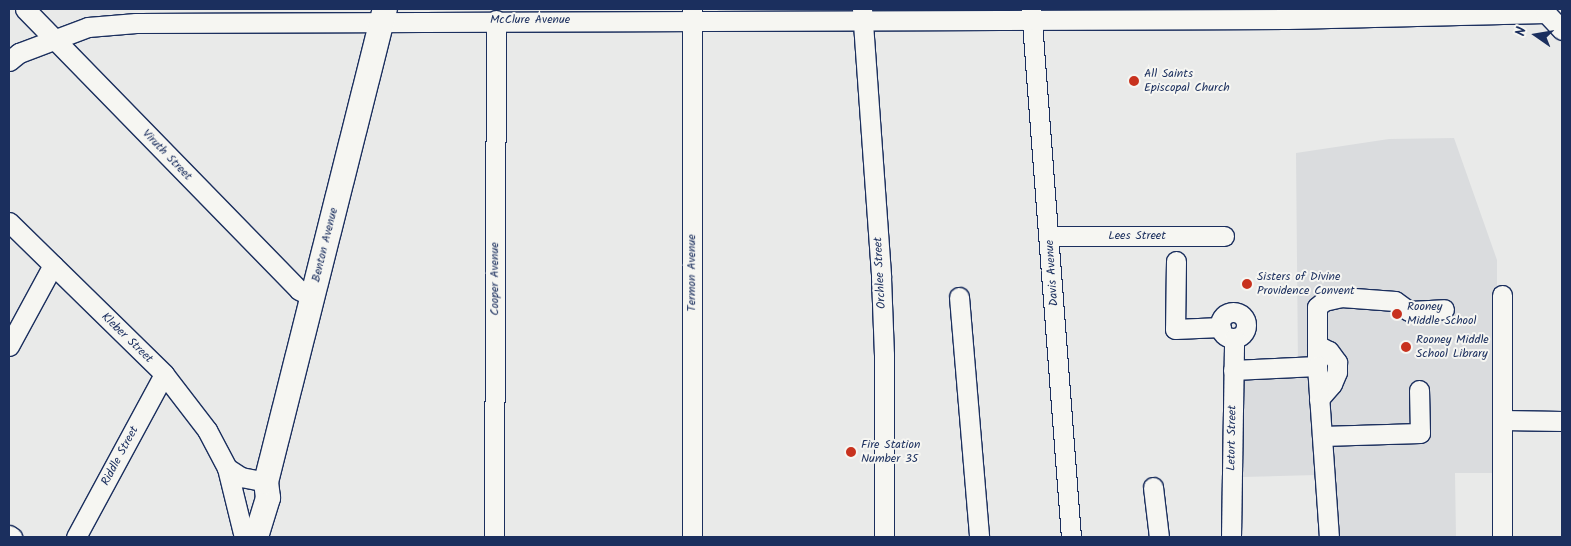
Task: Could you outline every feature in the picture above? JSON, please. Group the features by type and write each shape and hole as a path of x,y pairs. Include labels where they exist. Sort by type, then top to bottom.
{"main road":[{"name":"Benton Avenue","path":"256,537 268,498 266,482 384,15"},
{"name":"Benton Avenue","path":"245,537 255,495 266,482"}],"street":[{"name":"Viruth Street","path":"25,9 299,290 312,297"},
{"name":"McClure Avenue","path":"9,61 19,53 88,27 136,23 384,15 496,20 692,14 1554,12 1562,30"},
{"name":"Termon Avenue","path":"692,14 692,537"},
{"name":"Orchlee Street","path":"862,14 881,277 884,355 884,537"},
{"name":"Davis Avenue","path":"1032,14 1071,537"},
{"name":"Cooper Avenue","path":"494,537 496,20"},
{"name":"Kleber Street","path":"9,222 164,374 207,430 227,468 245,537"},
{"name":"Lees Street","path":"1049,236 1224,236"},
{"name":"Letort Street","path":"1176,261 1175,329 1227,332 1233,370 1231,537"},
{"path":"9,346 52,265"},
{"path":"1502,295 1502,537"},
{"path":"959,297 978,537"},
{"path":"1329,537 1317,366 1317,307 1324,301 1341,297 1395,301 1409,311 1444,309"},
{"path":"1317,345 1329,351 1337,362 1337,372 1332,384 1319,399"},
{"path":"1233,370 1317,366"},
{"name":"Riddle Street","path":"76,537 164,374"},
{"path":"1322,436 1420,433 1419,390"},
{"path":"1502,420 1562,421"},
{"path":"227,468 241,477 266,482"},
{"path":"1153,487 1159,537"}],"shaded area":[{"name":"Rooney Middle School","path":"1454,138 1497,260 1497,473 1455,473 1456,537 1320,537 1317,475 1243,477 1242,369 1298,367 1296,153 1389,139"}],"place":[{"name":"All Saints Episcopal Church","path":"1134,81"},
{"name":"Sisters of Divine Providence Convent","path":"1247,284"},
{"name":"Rooney Middle School","path":"1397,314"},
{"name":"Rooney Middle School Library","path":"1406,347"},
{"name":"Fire Station Number 35","path":"851,452"}]}
